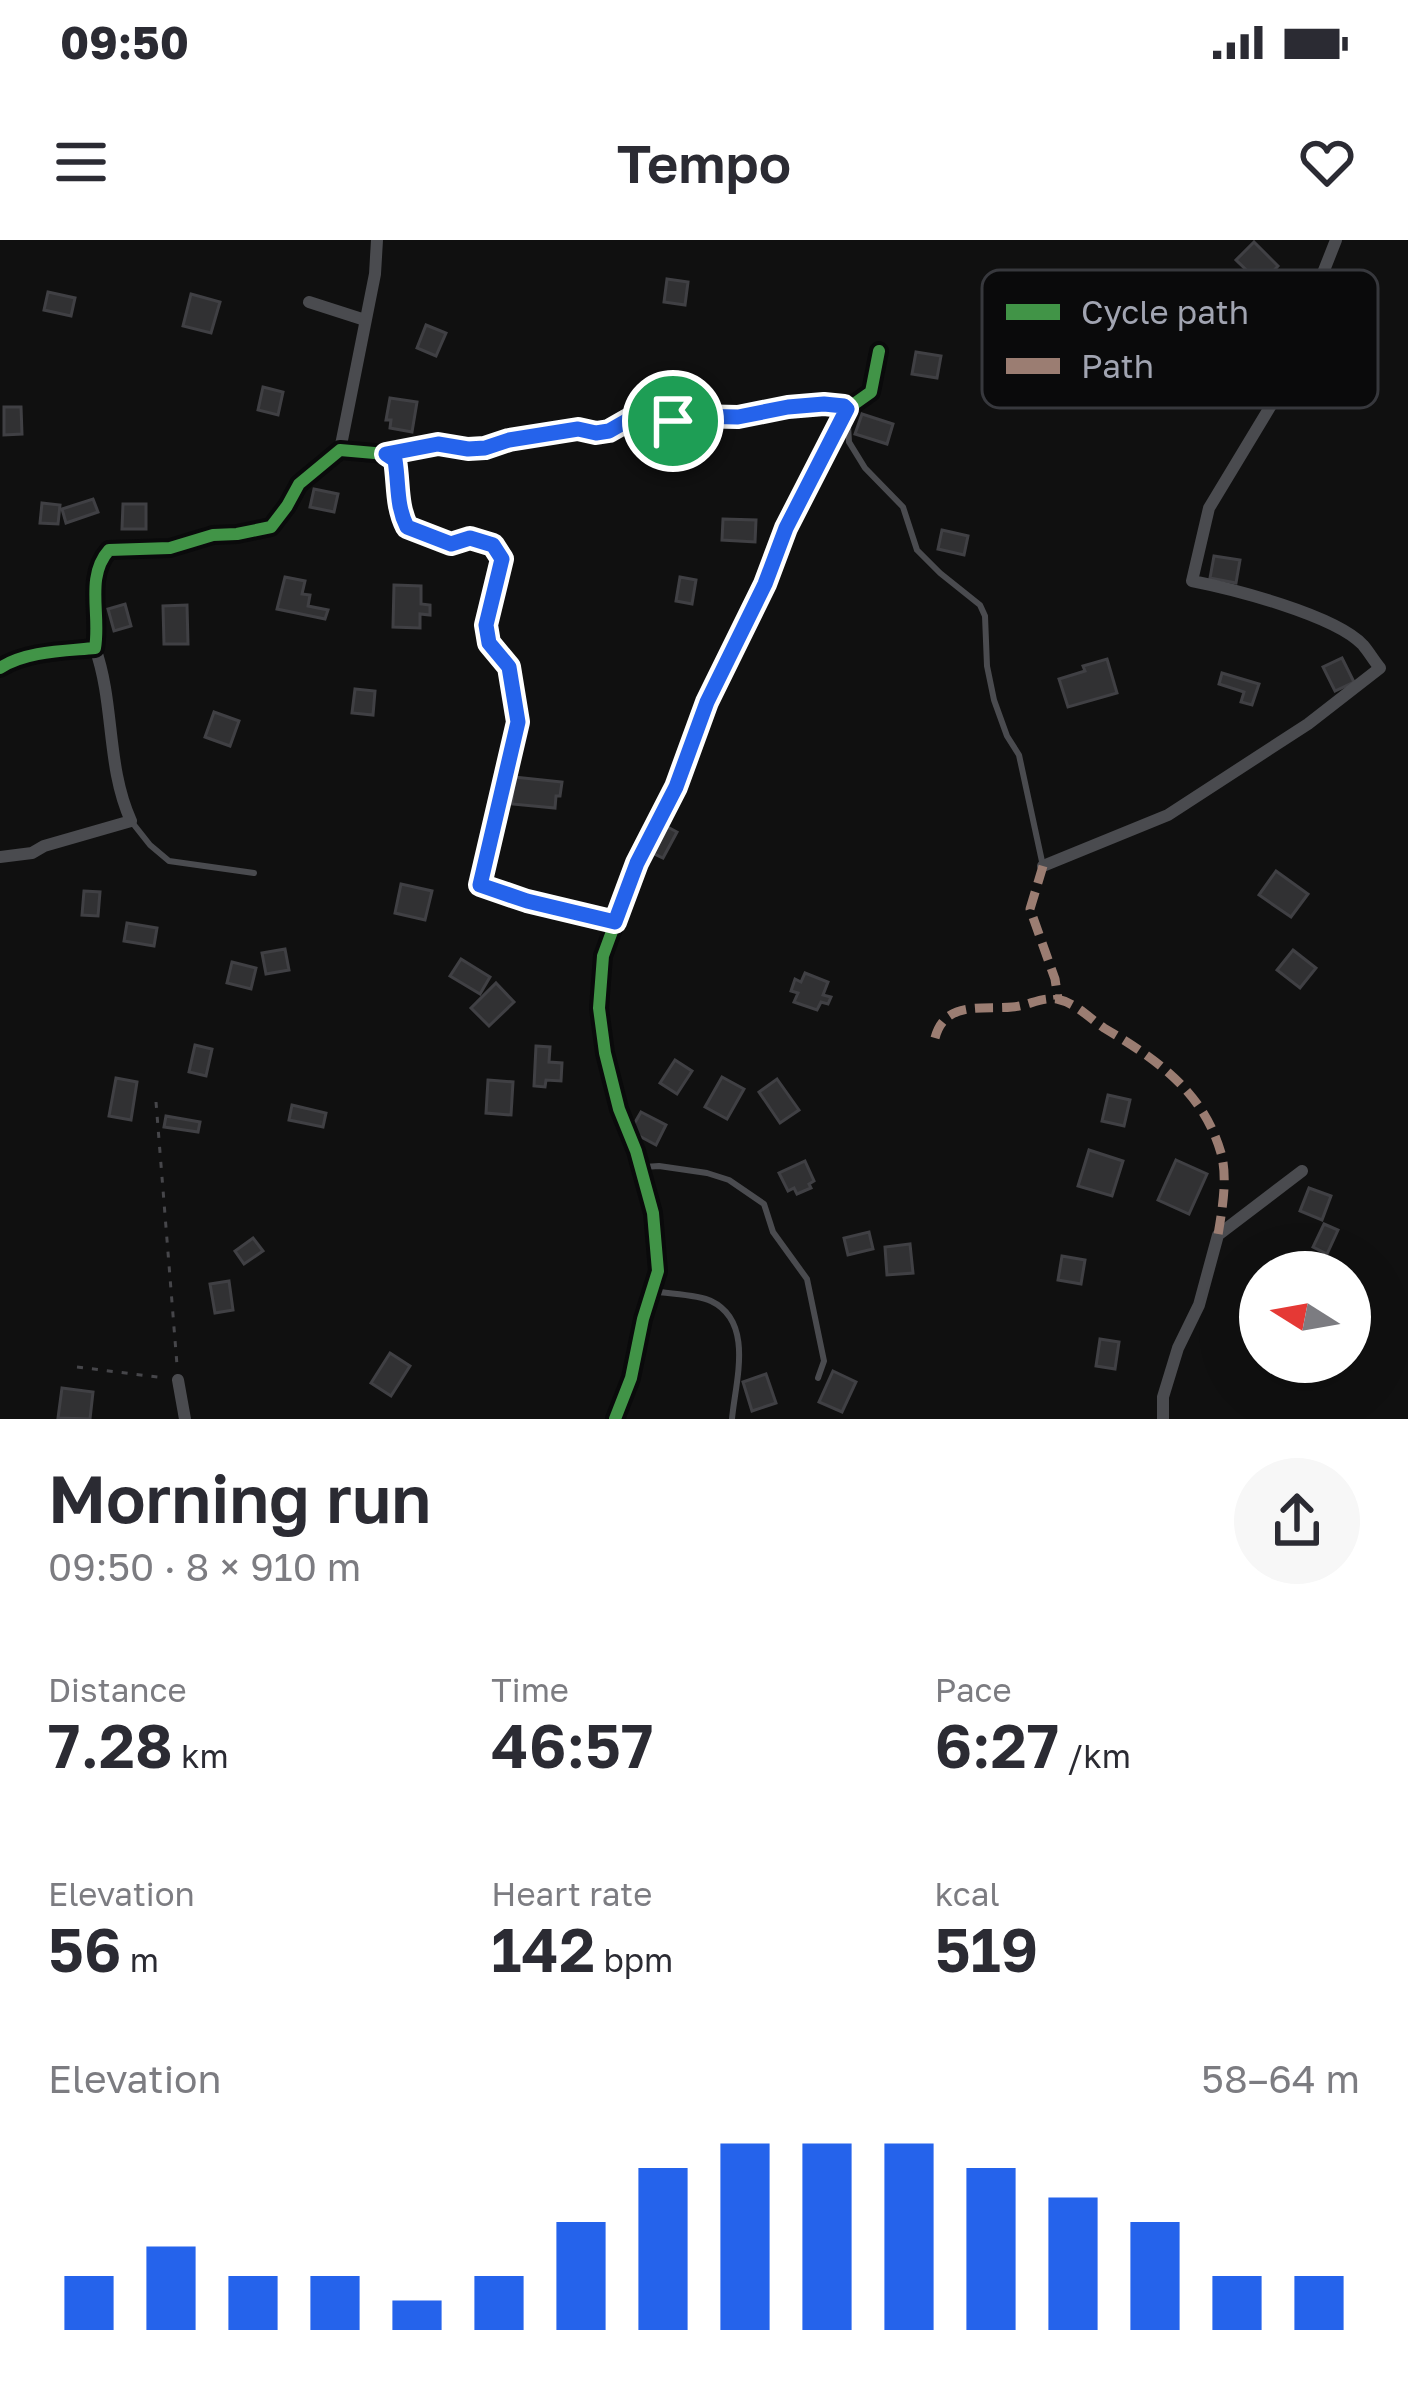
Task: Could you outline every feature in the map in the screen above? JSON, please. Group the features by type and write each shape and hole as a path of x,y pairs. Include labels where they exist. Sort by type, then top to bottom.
{"street":[{"path":"0,857 32,853 131,821 121,799 104,674 95,648 94,602 100,560 109,550 170,548 213,535 271,527 298,484 340,451 375,274 377,240"},
{"path":"1324,270 1336,240"},
{"path":"309,302 365,320"},
{"path":"615,1419 631,1378 658,1271 653,1213 605,1053 599,1009 603,956 637,863 676,787 707,702 765,584 786,528 847,409 871,392 879,351"},
{"path":"1043,866 1168,815 1308,724 1380,668 1360,642 1325,621 1222,586 1192,581 1209,508 1269,408"},
{"path":"340,451 386,454 395,460 398,510 407,527 451,544 470,538 493,545 502,559 486,625 489,643 509,667 518,722 480,885 615,922"},
{"path":"0,668 11,661 95,648"},
{"path":"1162,1419 1163,1397 1178,1348 1199,1306 1218,1235 1302,1172"},
{"path":"178,1380 185,1419"}],"lane":[{"path":"386,454 438,444 485,448 578,429 596,433 630,419 738,417 775,409 844,406 849,442 903,507 917,550 980,605 985,616 994,700 1019,755 1043,866"},
{"path":"131,821 170,861 254,872"},
{"path":"640,1167 707,1173 729,1180 764,1204 773,1232 807,1279 824,1361 818,1378"},
{"path":"651,1291 712,1301 733,1322 740,1370 732,1419"}],"path":[{"path":"77,1367 178,1380 156,1102"}],"building":[{"path":"1254,242 1278,266 1246,270 1236,260"},
{"path":"667,279 688,282 685,305 664,302"},
{"path":"48,292 75,298 71,316 44,310"},
{"path":"191,294 220,302 211,333 183,326"},
{"path":"426,325 446,333 436,356 417,348"},
{"path":"916,352 941,356 937,378 912,374"},
{"path":"263,387 283,392 278,415 258,410"},
{"path":"390,398 417,402 412,432 390,428 391,420 386,420"},
{"path":"4,407 21,407 22,434 4,435"},
{"path":"862,414 893,424 887,444 855,434"},
{"path":"314,489 338,494 334,512 310,507"},
{"path":"93,499 98,512 66,523 62,509"},
{"path":"42,503 60,505 58,524 40,523"},
{"path":"123,504 146,504 146,529 122,529"},
{"path":"723,519 756,520 755,542 722,540"},
{"path":"942,530 968,536 964,555 938,549"},
{"path":"1214,556 1240,560 1236,583 1210,578"},
{"path":"285,577 305,581 302,594 310,595 308,606 328,610 325,619 277,609"},
{"path":"680,577 696,580 692,604 676,601"},
{"path":"394,585 421,586 421,604 430,605 430,615 420,614 420,628 393,627"},
{"path":"125,604 131,626 114,631 108,609"},
{"path":"187,605 188,644 164,644 163,606"},
{"path":"1342,658 1354,682 1335,691 1323,667"},
{"path":"1107,659 1117,693 1068,707 1059,679"},
{"path":"1222,673 1259,684 1252,705 1241,702 1244,692 1219,684"},
{"path":"355,689 375,691 373,715 352,713"},
{"path":"214,712 239,721 230,746 205,737"},
{"path":"514,777 562,782 555,808 512,804"},
{"path":"662,824 677,832 663,858 648,851"},
{"path":"1276,871 1308,894 1291,917 1259,895"},
{"path":"401,884 432,891 425,920 395,913"},
{"path":"84,891 100,892 98,916 82,915"},
{"path":"127,923 157,928 154,946 124,941"},
{"path":"285,949 289,970 266,974 262,953"},
{"path":"1293,950 1316,968 1300,988 1277,970"},
{"path":"461,959 490,977 480,994 450,976"},
{"path":"232,962 256,968 251,989 227,983"},
{"path":"805,973 828,982 823,995 831,997 817,1010 794,1002 798,993 791,991 795,979 801,982"},
{"path":"496,983 514,1002 489,1026 471,1008"},
{"path":"195,1045 212,1049 206,1076 189,1072"},
{"path":"536,1046 550,1047 549,1062 562,1063 561,1081 546,1080 545,1087 534,1086"},
{"path":"675,1060 692,1071 677,1094 660,1083"},
{"path":"722,1077 744,1089 727,1119 705,1107"},
{"path":"116,1078 137,1082 131,1120 109,1116"},
{"path":"777,1079 799,1110 780,1123 759,1092"},
{"path":"488,1080 513,1082 511,1115 486,1113"},
{"path":"1108,1095 1130,1100 1124,1126 1102,1121"},
{"path":"292,1105 326,1113 323,1127 289,1120"},
{"path":"641,1112 666,1125 656,1145 630,1131"},
{"path":"166,1116 200,1122 198,1132 164,1127"},
{"path":"1089,1150 1123,1161 1112,1196 1078,1186"},
{"path":"1176,1160 1207,1174 1189,1214 1158,1200"},
{"path":"805,1161 814,1181 811,1188 797,1194 794,1188 788,1191 779,1173"},
{"path":"1309,1188 1331,1196 1322,1220 1300,1211"},
{"path":"1324,1224 1338,1230 1328,1251 1313,1247"},
{"path":"869,1232 873,1249 848,1255 844,1238"},
{"path":"253,1238 263,1251 244,1264 235,1251"},
{"path":"910,1244 913,1273 887,1275 885,1247"},
{"path":"1062,1256 1085,1260 1081,1284 1058,1280"},
{"path":"229,1281 233,1310 215,1313 210,1284"},
{"path":"1100,1339 1119,1342 1115,1369 1096,1366"},
{"path":"390,1353 410,1366 391,1396 371,1383"},
{"path":"833,1371 856,1382 842,1412 819,1402"},
{"path":"766,1374 776,1403 752,1411 743,1382"},
{"path":"62,1388 93,1392 90,1419 58,1418"}],"marked path":[{"path":"1043,866 1030,909 1058,999"},
{"path":"935,1038 940,1026 956,1012 1057,999 1142,1052 1190,1094 1213,1131 1224,1173 1218,1235"}],"cycle path":[{"path":"615,1419 631,1378 658,1271 653,1213 605,1053 599,1008 603,956 637,863 676,787 707,702 765,584 786,528 847,409 871,392 879,351"},
{"path":"0,668 34,655 95,648 96,584 109,550 170,548 213,535 271,527 299,484 340,450 386,454 395,460 398,510 407,527 451,544 470,538 493,545 503,559 486,625 489,643 509,667 517,722 480,885 615,922"}],"route":[{"path":"824,404 847,409 786,528 765,584 707,702 676,787 637,863 615,922 480,885 518,722 509,667 489,643 486,625 502,559 493,545 470,538 451,544 407,527 398,510 395,460 386,454 438,444 485,448 578,429 596,433 630,419 673,421 824,404"}]}
